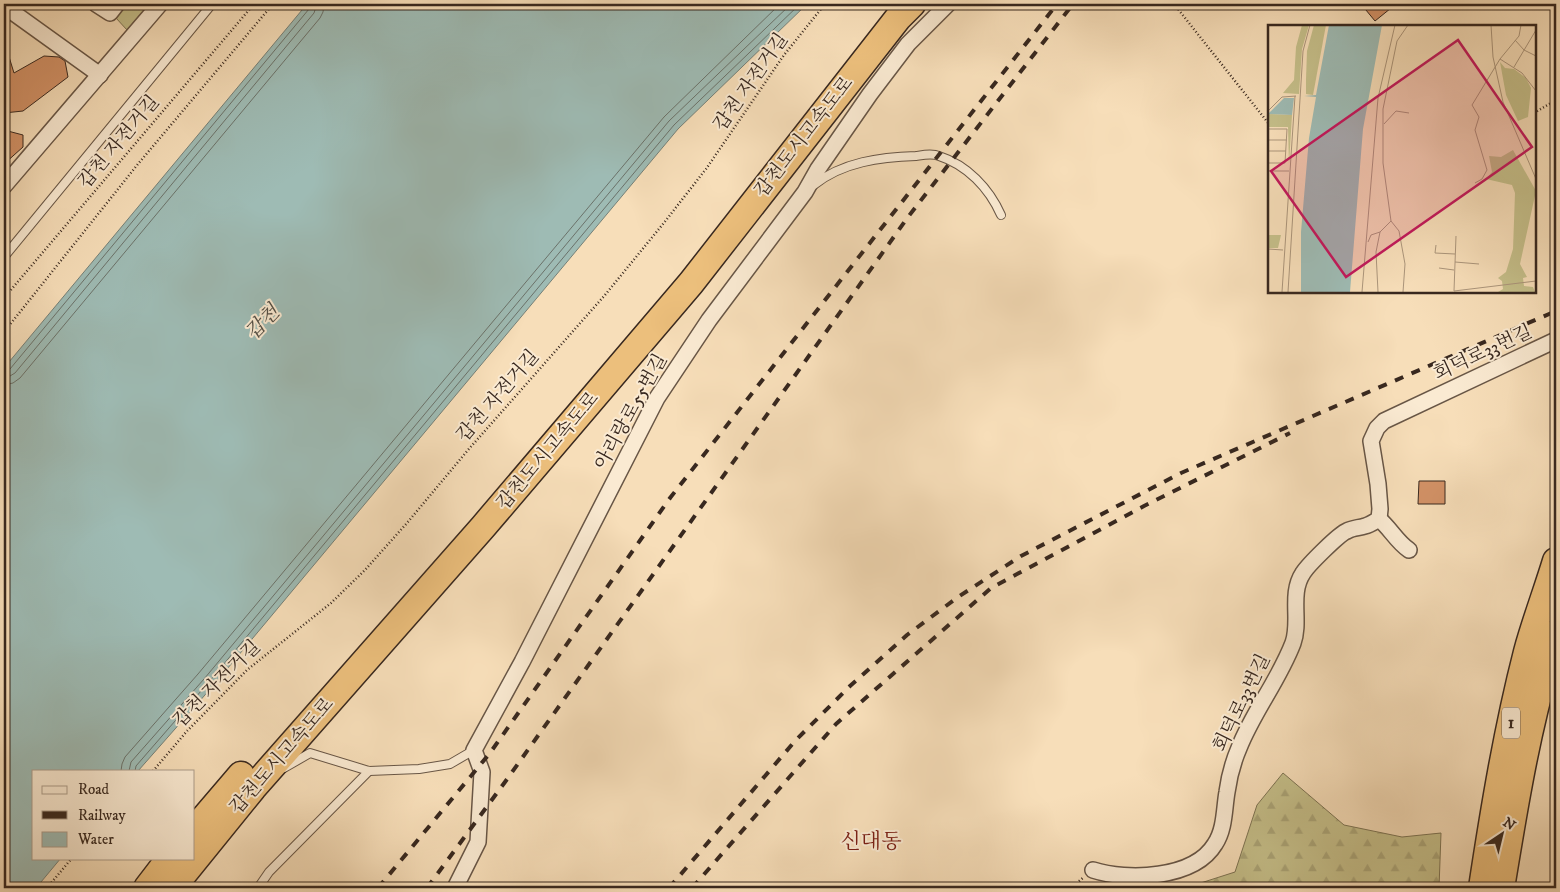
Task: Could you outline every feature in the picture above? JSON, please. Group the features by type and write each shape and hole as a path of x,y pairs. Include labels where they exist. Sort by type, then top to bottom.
{"highway":[{"name":"갑천도시고속도로","path":"195,829 507,474 676,274 890,4"},
{"name":"갑천도시고속도로","path":"195,860 253,788 484,527 691,283 898,18 912,4"},
{"name":"1","path":"1482,888 1498,779 1525,661 1556,561"},
{"name":"1","path":"1501,888 1519,781 1556,633"},
{"path":"147,888 168,860"},
{"name":"갑천도시고속도로","path":"172,888 195,860"}],"street":[{"path":"96,4 110,14 117,4"},
{"path":"4,186 160,4"},
{"name":"아리랑로55번길","path":"474,750 522,662 658,398 709,320 805,192 818,169 870,94 902,51 948,4"},
{"path":"4,6 100,74"},
{"name":"회덕로33번길","path":"1093,870 1122,876 1151,876 1190,865 1206,854 1215,844 1223,821 1232,767 1239,748 1294,642 1296,596 1302,575 1312,561 1346,531 1366,526 1379,519 1378,484 1371,441 1376,428 1384,421 1556,340"},
{"path":"1379,519 1386,524 1403,546 1409,550"},
{"path":"455,888 478,842 482,772 474,750"}],"lane":[{"path":"4,257 212,4"},
{"path":"805,192 826,175 853,165 889,157 937,155 960,166 975,177 995,202 1002,215"},
{"path":"253,788 310,752 369,771 450,764 474,750"},
{"path":"258,888 269,872 369,771"}],"path":[{"name":"갑천 자전거길","path":"4,298 254,4"},
{"path":"4,332 138,164 273,4"},
{"name":"갑천 자전거길","path":"154,770 188,731 247,670 331,602 365,570 407,523 605,295 706,169 784,55 825,4"},
{"path":"1174,4 1268,123"},
{"path":"1552,4 1556,9"},
{"path":"1535,111 1556,100"},
{"path":"47,888 70,860"},
{"path":"818,884 827,888"}],"green space":[{"path":"126,4 149,4 127,30 116,18"},
{"path":"1283,773 1344,825 1402,837 1441,833 1439,888 1185,888 1235,872 1257,805"}],"water":[{"name":"갑천","path":"307,4 807,4 678,129 212,687 139,770 32,770 32,860 59,860 36,888 4,888 4,368"}],"building":[{"path":"1361,4 1396,4 1375,21"},
{"path":"4,47 6,47 14,73 44,56 59,57 65,61 68,77 23,111 4,113"},
{"path":"4,130 23,135 23,147 4,164"},
{"path":"1419,481 1445,481 1445,504 1418,504"}],"railway":[{"path":"378,888 490,753 670,498 1057,4"},
{"path":"427,888 505,782 908,217 1073,4"},
{"path":"669,888 795,741 850,686 907,635 958,597 1021,556 1181,473 1556,311"},
{"path":"692,888 836,724 991,588 1144,506 1290,433"}],"district":[{"name":"신대동","path":"871,842"}]}
